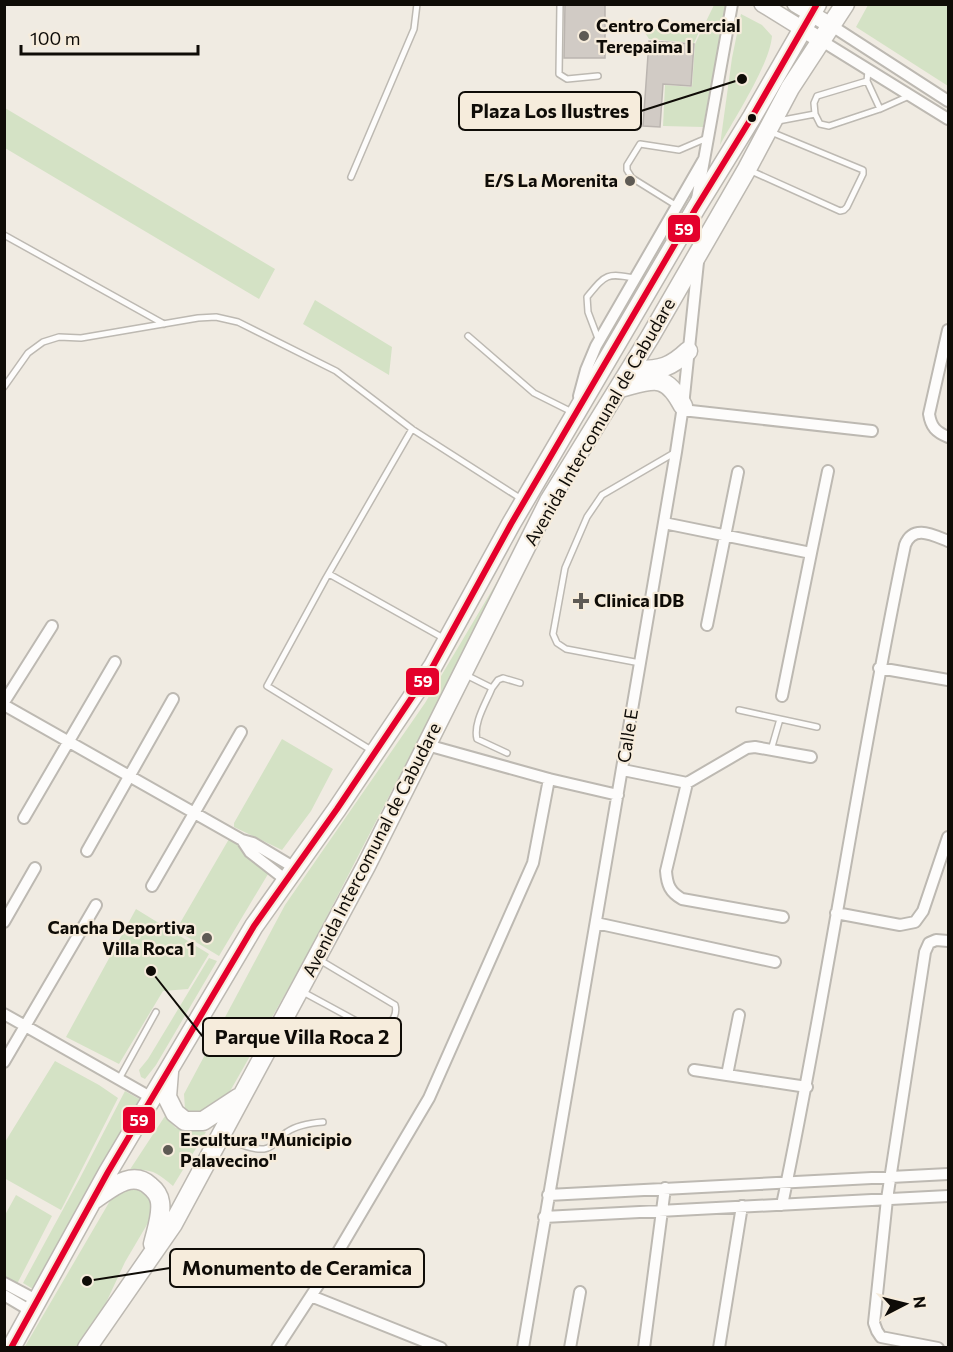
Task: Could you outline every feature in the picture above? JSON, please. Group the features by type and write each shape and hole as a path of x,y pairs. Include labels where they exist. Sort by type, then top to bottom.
{"highway":[{"name":"Avenida Intercomunal de Cabudare","path":"87,1347 173,1224 366,866 549,501 620,388 747,169 790,88 845,4"},
{"name":"Avenida Intercomunal de Cabudare","path":"11,1347 91,1202 254,926 433,666 574,415 696,207 752,117 804,10"},
{"path":"630,370 663,368 679,360 688,351"},
{"path":"620,388 653,380 666,383 675,390 682,408"},
{"path":"170,1067 167,1097 175,1113 185,1121 203,1121 242,1095"},
{"path":"91,1202 118,1183 133,1179 147,1183 156,1191 160,1201 152,1252"}],"street":[{"path":"696,207 732,4"},
{"path":"762,4 804,10 868,75 910,95 948,119"},
{"path":"827,34 948,101"},
{"path":"574,415 586,370 599,340 704,159"},
{"name":"Calle E","path":"523,1347 676,452 699,252"},
{"path":"947,337 929,414 930,423 936,430 948,436"},
{"path":"682,408 872,431"},
{"path":"782,696 828,471"},
{"path":"707,625 738,472"},
{"path":"664,523 811,553"},
{"path":"782,1205 807,1087 879,668 907,538 914,533 922,532 948,541"},
{"path":"52,626 4,703 242,840 254,843 291,874"},
{"path":"24,818 115,662"},
{"path":"879,668 948,680"},
{"path":"87,851 173,699"},
{"path":"152,886 241,732"},
{"path":"427,745 549,779 618,795"},
{"path":"623,770 687,783 747,748 755,747 811,757"},
{"path":"277,1347 311,1296 429,1098 533,863 549,779"},
{"path":"687,783 666,871 667,882 673,893 682,899 783,917"},
{"path":"836,913 900,925 915,922 923,911 948,837"},
{"path":"4,922 35,868"},
{"path":"4,1062 96,905"},
{"path":"596,923 775,962"},
{"path":"938,1347 881,1337 877,1331 875,1316 887,1199 925,952 928,942 948,941"},
{"path":"4,1014 152,1098"},
{"path":"727,1075 738,1015"},
{"path":"694,1070 807,1087"},
{"path":"548,1195 948,1174"},
{"path":"644,1347 665,1188"},
{"path":"544,1217 663,1209 948,1196"},
{"path":"719,1347 742,1206"},
{"path":"4,1283 34,1305"},
{"path":"570,1347 580,1292"},
{"path":"4,1295 34,1305"},
{"path":"311,1296 441,1347"}],"lane":[{"path":"351,177 414,29 417,4"},
{"path":"560,4 559,74 567,79 598,76"},
{"path":"879,109 868,75 817,96 814,103 815,114 820,124 829,126 879,109 910,95"},
{"path":"769,126 815,114"},
{"path":"747,169 840,211 847,207 863,170 769,126"},
{"path":"677,206 632,178 627,165 640,144 679,150 708,137"},
{"path":"4,235 164,324"},
{"path":"599,340 588,312 587,297 607,276 614,274 635,278"},
{"path":"4,387 28,353 43,342 59,337 81,338 216,317 238,322 336,371 412,429 525,501"},
{"path":"468,336 534,393 574,415"},
{"path":"375,752 267,686 412,429"},
{"path":"640,663 566,649 557,643 554,634 565,568 588,517 602,495 676,452"},
{"path":"329,574 447,640"},
{"path":"463,674 492,688"},
{"path":"507,753 477,739 475,731 492,688 498,680 503,678 520,683"},
{"path":"739,710 817,727"},
{"path":"771,750 780,719"},
{"path":"299,990 373,1030 385,1030 393,1020 395,1005 316,958"},
{"path":"118,1079 156,1011"},
{"path":"221,1136 245,1146 266,1149 275,1144 286,1132 305,1124 323,1122"}],"green space":[{"path":"714,5 726,5 703,127 663,126 665,85 692,87 695,44"},
{"path":"868,5 948,5 948,86 856,27"},
{"path":"741,14 762,25 772,36 770,48 758,76 720,145 732,58"},
{"path":"642,28 699,32 694,43 649,39"},
{"path":"5,108 275,269 259,299 5,148"},
{"path":"315,300 392,347 389,375 303,324"},
{"path":"516,550 305,959 229,1093 210,1111 194,1113 185,1109 184,1094 285,905 425,703"},
{"path":"282,739 333,769 311,811 282,850 234,827 234,823"},
{"path":"229,839 274,864 219,956 176,930"},
{"path":"136,909 209,954 188,989 163,991 119,1064 66,1037"},
{"path":"209,958 217,961 156,1065 145,1079 141,1077 139,1070 148,1059"},
{"path":"55,1061 118,1098 61,1210 4,1178 5,1142"},
{"path":"125,1091 141,1100 33,1289 23,1283"},
{"path":"165,1116 176,1128 206,1132 173,1186 153,1172 129,1171"},
{"path":"129,1186 149,1189 155,1211 125,1262 98,1320 80,1347 24,1348 114,1194"},
{"path":"16,1195 52,1216 17,1284 4,1277 5,1215"}],"building":[{"name":"Centro Comercial Terepaima I","path":"565,4 605,4 605,58 564,58"},
{"path":"649,41 694,44 691,86 663,84 660,127 643,126"}],"transit line":[{"name":"59","path":"11,1348 108,1172 254,926 337,809 433,666 511,524 817,4"}],"place":[{"name":"Centro Comercial Terepaima I","path":"584,36"},
{"name":"Plaza Los Ilustres","path":"742,79"},
{"name":"E/S La Morenita","path":"630,181"},
{"name":"Clinica IDB","path":"581,601"},
{"name":"Cancha Deportiva Villa Roca 1","path":"207,938"},
{"name":"Parque Villa Roca 2","path":"151,971"},
{"name":"Escultura \"Municipio Palavecino\"","path":"168,1150"},
{"name":"Monumento de Ceramica","path":"87,1281"}]}
